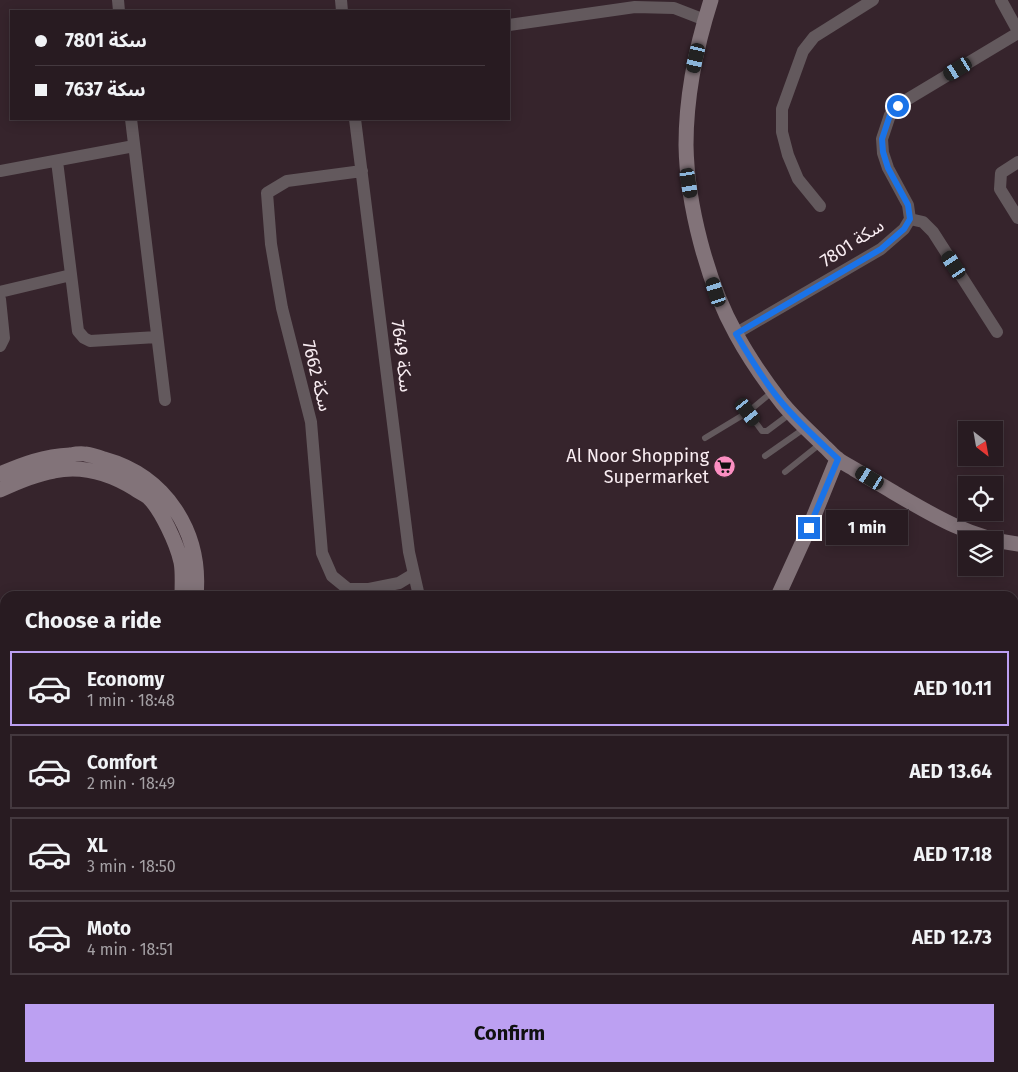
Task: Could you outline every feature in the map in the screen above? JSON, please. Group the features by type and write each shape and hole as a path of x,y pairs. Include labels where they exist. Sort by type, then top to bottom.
{"street":[{"path":"711,0 692,76 687,113 686,146 694,216 704,255 716,292 736,334 773,391 805,428 838,459 935,517 980,535 1018,544"},
{"path":"820,206 798,179 788,155 782,132 782,109 803,51 814,37 873,0"},
{"path":"1000,0 1018,32"},
{"path":"510,25 635,7 674,8 705,20"},
{"name":"سكة 7801","path":"736,334 881,249 904,229 910,219 908,205 888,168 883,152 882,139 890,115 898,106 1018,32"},
{"path":"131,120 165,400"},
{"name":"سكة 7649","path":"355,120 409,552 418,591"},
{"path":"0,171 134,146"},
{"path":"57,161 78,331 90,342 157,337"},
{"path":"1018,162 1001,173 1000,189 1018,218"},
{"name":"سكة 7662","path":"362,171 287,180 267,193 271,244 282,308 311,422 322,552 332,576 348,589 369,589 399,583 414,574"},
{"path":"910,219 923,222 933,232 998,332"},
{"path":"0,292 71,275"},
{"path":"0,299 4,338 0,346"},
{"path":"0,474 54,455 85,454 133,470 155,486 172,505 184,523 194,552 198,584 197,591"},
{"path":"780,591 838,459"},
{"path":"0,490 54,470 80,469 105,474 127,484 149,498 163,517 181,563 182,591"}],"lane":[{"path":"705,438 748,412 773,391"},
{"path":"748,412 762,431 767,431 791,413"},
{"path":"765,456 805,428"},
{"path":"785,472 821,443"}],"place":[{"name":"Al Noor Shopping Supermarket","path":"725,466"}],"route":[{"path":"809,528 838,459 810,434 783,404 763,377 736,334 881,249 904,229 910,219 908,205 888,168 883,152 882,139 890,115 898,106"}]}
